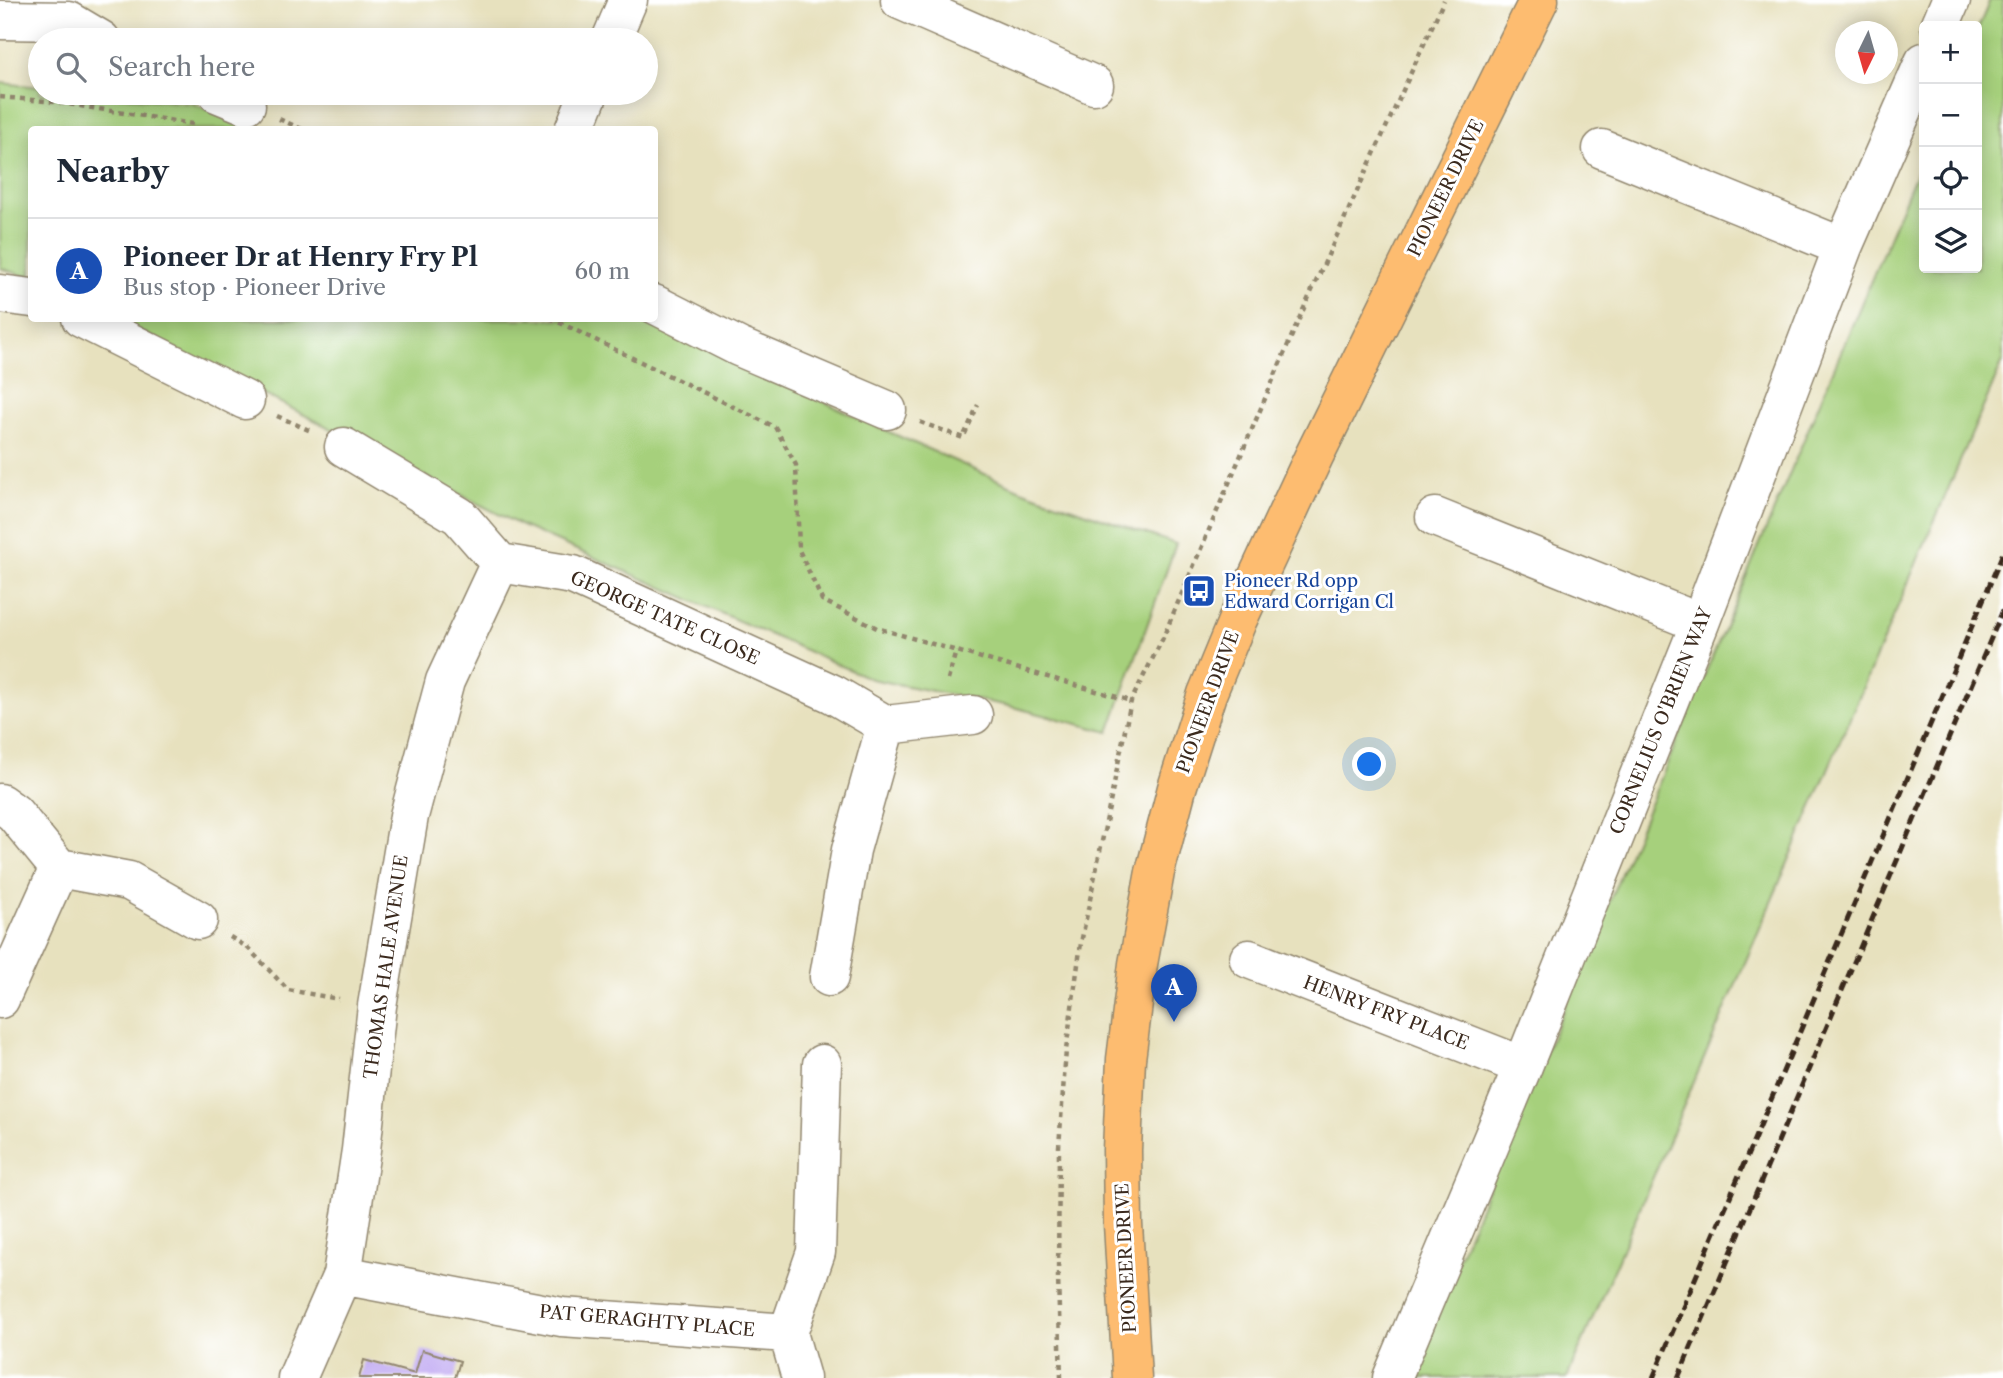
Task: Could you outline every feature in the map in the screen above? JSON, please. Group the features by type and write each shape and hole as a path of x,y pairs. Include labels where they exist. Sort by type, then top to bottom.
{"main road":[{"name":"PIONEER DRIVE","path":"1132,1378 1122,1199 1126,1059 1138,964 1155,872 1177,788 1208,694 1238,619 1314,456 1537,1"}],"street":[{"path":"616,28 628,0"},
{"path":"900,0 1094,85"},
{"path":"1942,21 1951,0"},
{"path":"0,20 74,10 90,28"},
{"name":"CORNELIUS O'BRIEN WAY","path":"1392,1378 1523,1066 1700,623 1843,247 1919,73"},
{"path":"575,126 584,105"},
{"path":"1602,149 1843,247"},
{"path":"0,294 28,298"},
{"path":"658,306 739,347 887,410"},
{"path":"89,322 245,400"},
{"path":"344,447 459,516 500,563"},
{"path":"1435,517 1700,623"},
{"name":"GEORGE TATE CLOSE","path":"500,563 573,575 833,694 886,725"},
{"name":"THOMAS HALE AVENUE","path":"298,1378 342,1275 361,1150 377,1006 409,816 445,681 500,563"},
{"path":"829,977 851,850 886,725 973,715"},
{"path":"0,803 14,813 59,868 129,881 198,920"},
{"path":"0,999 59,868"},
{"name":"HENRY FRY PLACE","path":"1249,959 1523,1066"},
{"path":"801,1378 788,1333 816,1252 821,1064"},
{"name":"PAT GERAGHTY PLACE","path":"342,1275 562,1317 788,1333"}],"path":[{"path":"0,97 28,100"},
{"path":"72,105 194,126"},
{"path":"558,322 775,427 796,465 799,550 822,600 877,628 1131,701"},
{"path":"245,400 344,447"},
{"path":"887,410 963,438 978,405"},
{"path":"198,920 247,947 288,990 377,1006"}],"green space":[{"path":"1990,0 2003,0 2003,361 1567,1378 1408,1378 1919,167 1919,273 1982,273 1981,21"},
{"path":"0,83 28,86 28,105 197,105 251,126 28,126 28,277 0,268"},
{"path":"122,322 653,322 880,428 1021,490 1176,544 1109,732 1009,706 871,679 522,526"}],"building":[{"path":"422,1350 460,1361 455,1378 359,1378 364,1360 415,1374"}],"railway":[{"path":"1653,1378 2003,553"},
{"path":"1678,1378 2003,610"}],"place":[{"name":"Pioneer Rd opp Edward Corrigan Cl","path":"1199,591"},
{"name":"Pioneer Dr at Henry Fry Pl","path":"1174,1022"}]}
